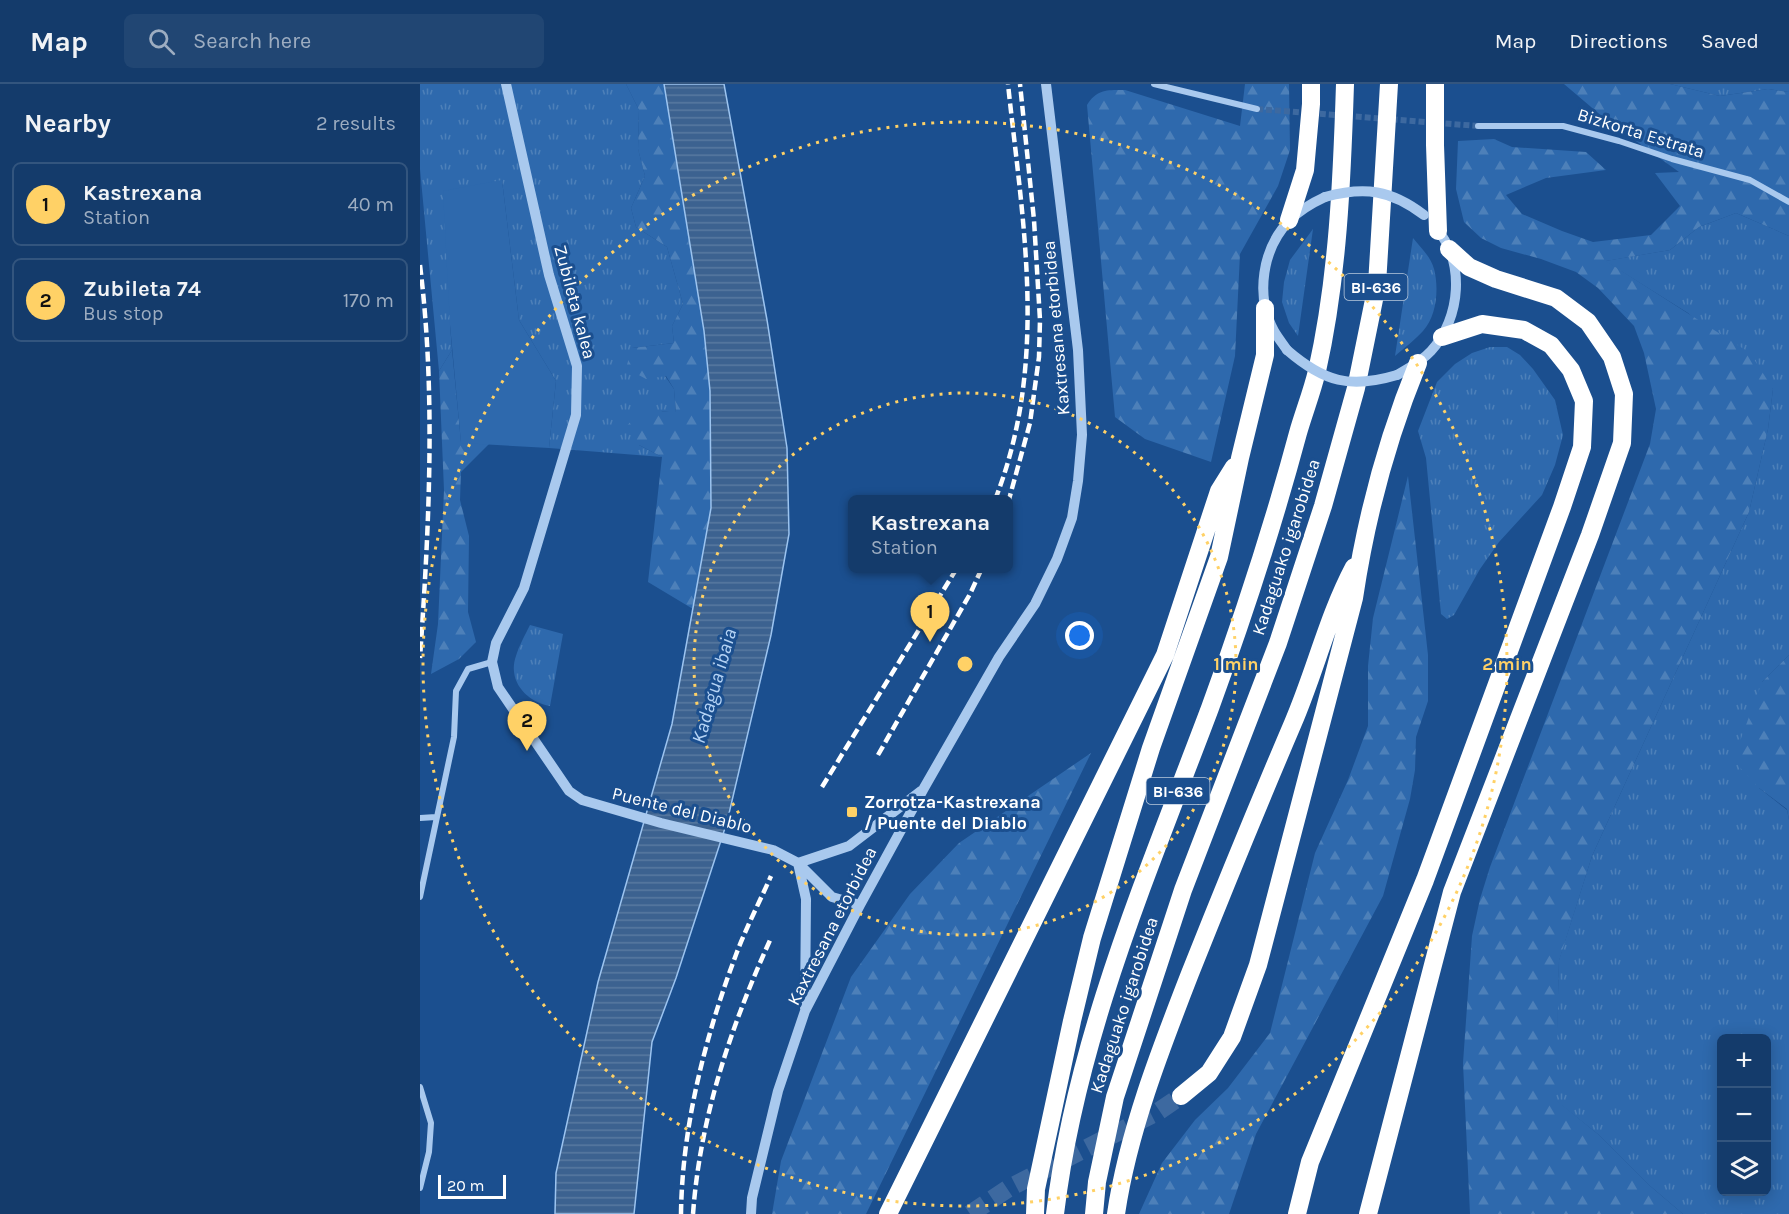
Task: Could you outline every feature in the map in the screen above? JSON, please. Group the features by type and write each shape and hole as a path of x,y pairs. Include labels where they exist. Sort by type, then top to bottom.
{"highway":[{"path":"1289,220 1305,170 1311,84"},
{"name":"Kadaguako igarobidea","path":"1055,1214 1059,1180 1078,1089 1101,1007 1155,852 1211,705 1264,549 1317,372 1333,272 1341,183 1345,84"},
{"name":"Kadaguako igarobidea","path":"1094,1214 1097,1182 1115,1097 1183,890 1278,643 1323,506 1356,388 1377,285 1389,84"},
{"path":"1435,84 1438,231"},
{"path":"1368,1214 1452,892 1590,535 1622,443 1624,394 1612,357 1588,322 1556,298 1496,279 1469,267 1449,249"},
{"path":"1035,1214 1036,1189 1092,938 1151,748 1219,557 1265,355 1265,308"},
{"path":"1297,1214 1310,1162 1425,880 1582,447 1584,401 1571,370 1551,345 1524,330 1482,324 1442,337"},
{"path":"1181,1096 1209,1073 1232,1037 1258,965 1354,598 1360,554 1378,478 1395,422 1418,363"},
{"path":"888,1214 1166,655 1219,491 1240,458"},
{"path":"1116,1214 1132,1141 1149,1082 1177,1006 1240,847 1298,712 1341,591 1360,554"}],"street":[{"name":"Zubileta kalea","path":"492,662 496,643 524,588 576,415 577,366 549,275 506,84"},
{"name":"Kaxtresana etorbidea","path":"751,1214 752,1198 778,1091 805,1011 924,788 999,657 1035,604 1057,558 1074,509 1082,435 1078,350 1046,84"},
{"path":"1154,84 1257,109"},
{"name":"Bizkorta Estrata","path":"1478,126 1563,126 1750,180 1789,202"},
{"path":"1366,190 1388,194 1407,202 1424,215 1438,231 1449,249 1454,267 1455,303 1442,337 1418,363 1397,375 1374,382 1350,382 1334,379 1305,366 1287,350 1274,330 1265,308 1263,284 1267,261 1275,239 1289,220 1306,207 1325,197 1345,191 1366,190"},
{"name":"Puente del Diablo","path":"492,662 498,687 569,791 582,801 773,850 798,863 832,897 860,905"},
{"path":"420,897 454,737 456,691 468,669 492,662"},
{"path":"805,1011 806,899 798,863 849,846 924,788"},
{"path":"420,818 436,817"},
{"path":"420,1087 431,1123 429,1152 420,1188"}],"green space":[{"path":"420,84 626,84 639,110 638,149 645,176 631,208 636,227 667,247 683,304 672,326 674,343 632,348 665,376 674,389 676,413 662,411 639,445 662,457 549,448 556,381 519,320 502,180 450,325 452,350 439,371 420,169"},
{"path":"626,84 664,84 704,331 710,391 711,508 693,609 648,582 662,457 639,445 625,428 641,410 676,412 674,389 666,376 646,379 626,368 632,348 674,343 672,326 683,304 667,247 636,227 631,208 645,176 638,149 639,110"},
{"path":"1245,84 1289,84 1290,150 1278,186 1240,254 1235,356 1211,462 1145,439 1115,417 1087,105 1099,93 1125,90 1240,126"},
{"path":"1564,84 1670,84 1720,96 1768,89 1789,92 1789,236 1736,213 1699,227 1670,250 1606,261 1750,353 1773,389 1768,429 1749,512 1592,856 1559,961 1556,1100 1599,1135 1649,1185 1683,1214 1470,1214 1463,1063 1472,936 1480,899 1490,867 1650,444 1656,409 1644,353 1634,326 1598,288 1576,272 1501,248 1481,238 1464,222 1456,189 1458,141 1494,139 1512,147 1586,152 1606,170 1546,178 1506,195 1522,214 1593,242 1651,235 1680,206 1655,173 1679,172 1604,118"},
{"path":"1670,84 1789,84 1789,92 1768,89 1720,96"},
{"path":"502,180 519,320 556,381 549,448 461,443 450,325 443,191"},
{"path":"1736,213 1789,236 1789,655 1762,682 1759,788 1787,810 1789,820 1789,1214 1683,1214 1649,1185 1599,1135 1555,1100 1559,960 1592,856 1749,512 1768,429 1773,389 1688,313 1605,261 1670,250 1699,227"},
{"path":"1313,229 1298,336 1289,323 1282,302 1284,282 1290,260"},
{"path":"1413,238 1433,265 1436,277 1436,302 1428,325 1417,338 1395,356"},
{"path":"1490,347 1507,347 1520,355 1533,369 1555,400 1563,435 1555,465 1542,495 1499,542 1480,569 1454,615 1447,619 1441,614 1426,458 1418,431 1437,382 1455,364 1472,353"},
{"path":"452,350 461,442 490,443 461,472 460,500 469,536 468,612 476,642 459,659 431,674 438,624 444,490 439,371"},
{"path":"1408,476 1428,655 1428,701 1416,737 1415,770 1410,799 1383,896 1256,1134 1229,1214 1139,1214 1162,1163 1195,1120 1228,1088 1270,1033 1315,853 1348,780 1368,726 1368,666 1373,618"},
{"path":"530,625 563,634 550,706 527,695 521,689 514,674 516,656"},
{"path":"1789,655 1789,820 1787,809 1759,788 1733,760 1762,682"},
{"path":"1091,753 866,1214 772,1214 781,1161 851,977 910,894 959,843"}],"water":[{"name":"Kadagua ibaia","path":"664,84 724,84 767,320 787,448 789,534 771,635 727,822 676,978 652,1042 634,1214 555,1214 556,1173 598,982 672,724 711,508 710,391 704,331"}],"tunnel":[{"path":"1257,109 1478,126"},
{"path":"970,1214 1009,1188 1159,1111 1181,1096"}],"railway":[{"path":"997,495 1012,448 1022,397 1027,345 1025,242 1008,84"},
{"path":"1010,495 1030,423 1039,357 1040,320 1034,220 1020,84"},
{"path":"420,265 425,314 429,412 428,510 420,658"},
{"path":"822,787 954,573"},
{"path":"878,755 980,573"},
{"path":"681,1214 686,1147 706,1047 737,952 771,876"},
{"path":"693,1214 710,1107 731,1038 771,938"}],"place":[{"name":"Kastrexana","path":"930,642"},
{"name":"Zubileta 74","path":"527,751"},
{"name":"Zorrotza-Kastrexana / Puente del Diablo","path":"852,812"}]}
